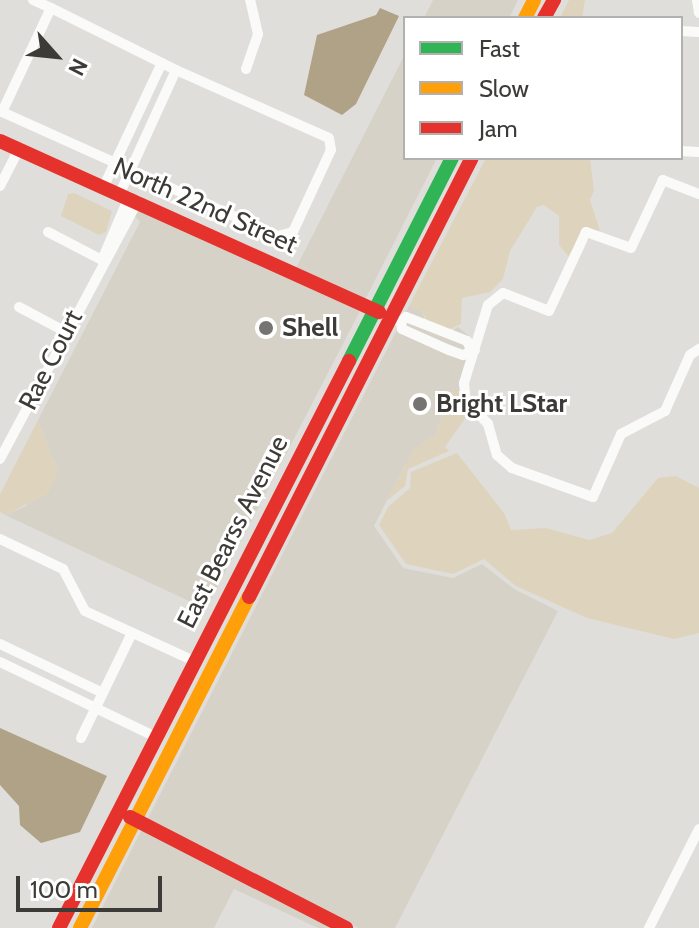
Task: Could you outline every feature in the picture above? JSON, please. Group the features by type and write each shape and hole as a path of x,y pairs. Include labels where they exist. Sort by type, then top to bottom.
{"main road":[{"name":"North 22nd Street","path":"0,141 396,320"},
{"name":"East Bearss Avenue","path":"59,928 451,160"},
{"name":"East Bearss Avenue","path":"80,928 396,320 471,160"},
{"path":"119,811 346,928"}],"street":[{"path":"33,0 51,8 176,70 329,138 331,150 293,232 285,237 2,112 51,8"},
{"path":"246,69 258,34 250,0"},
{"path":"697,0 699,13"},
{"path":"104,186 162,63"},
{"name":"Rae Court","path":"0,459 102,260 129,197 130,171 176,70"},
{"path":"0,186 19,149"},
{"path":"699,194 663,180 631,248 586,232 549,311 503,293 488,305 464,383 466,401 488,424 497,455 512,468 593,497 621,434 665,411 690,355 699,349"},
{"path":"48,232 102,260"},
{"path":"19,307 66,332"},
{"path":"396,320 402,329 449,350 463,355 473,350"},
{"path":"0,539 63,569 85,611 194,661"},
{"path":"81,738 137,635"},
{"path":"0,644 103,693"},
{"path":"0,662 156,737"},
{"path":"649,928 699,829"}],"shaded area":[{"path":"433,0 518,0 510,16 425,16"},
{"path":"569,0 585,0 582,16 561,16"},
{"path":"380,8 399,16 356,104 342,115 304,95 317,35 376,15"},
{"path":"403,58 403,160 436,160 365,300 296,268"},
{"path":"485,160 590,160 594,191 590,200 600,231 568,256 559,245 559,216 544,205 537,207 510,251 503,279 490,292 462,298 461,324 435,336 422,311 409,306"},
{"path":"74,193 112,211 106,232 99,235 61,216 68,194"},
{"path":"136,206 361,309 206,609 5,515 26,506 57,470 38,420 140,222 133,214"},
{"path":"409,306 422,311 427,325 448,333 458,327 475,341 460,391 447,400 436,434 405,465 374,526 403,568 453,578 482,564 514,589 558,611 395,928 358,928 147,820"},
{"path":"460,391 471,410 445,447 449,451 408,469 405,486 385,502 414,449 436,434 450,392"},
{"path":"38,420 57,470 54,482 47,494 5,515 0,512 0,494"},
{"path":"457,453 504,513 511,530 546,528 589,540 612,533 658,478 676,476 699,488 699,633 674,639 587,618 516,586 484,559 453,574 406,564 379,525 388,507 410,488 411,472"},
{"path":"0,728 107,776 80,832 41,843 20,825 19,806 0,785"},
{"path":"142,829 335,928 318,928 234,889 214,928 92,928"}],"traffic: fast":[{"path":"349,361 451,160"}],"traffic: slow":[{"path":"526,16 534,0"},
{"path":"80,928 249,597"}],"traffic: jam":[{"path":"545,16 554,0"},
{"path":"0,141 379,312"},
{"path":"249,597 471,160"},
{"path":"59,928 349,361"},
{"path":"130,817 346,928"}],"place":[{"name":"Shell","path":"266,328"},
{"name":"Bright LStar","path":"420,404"}]}
